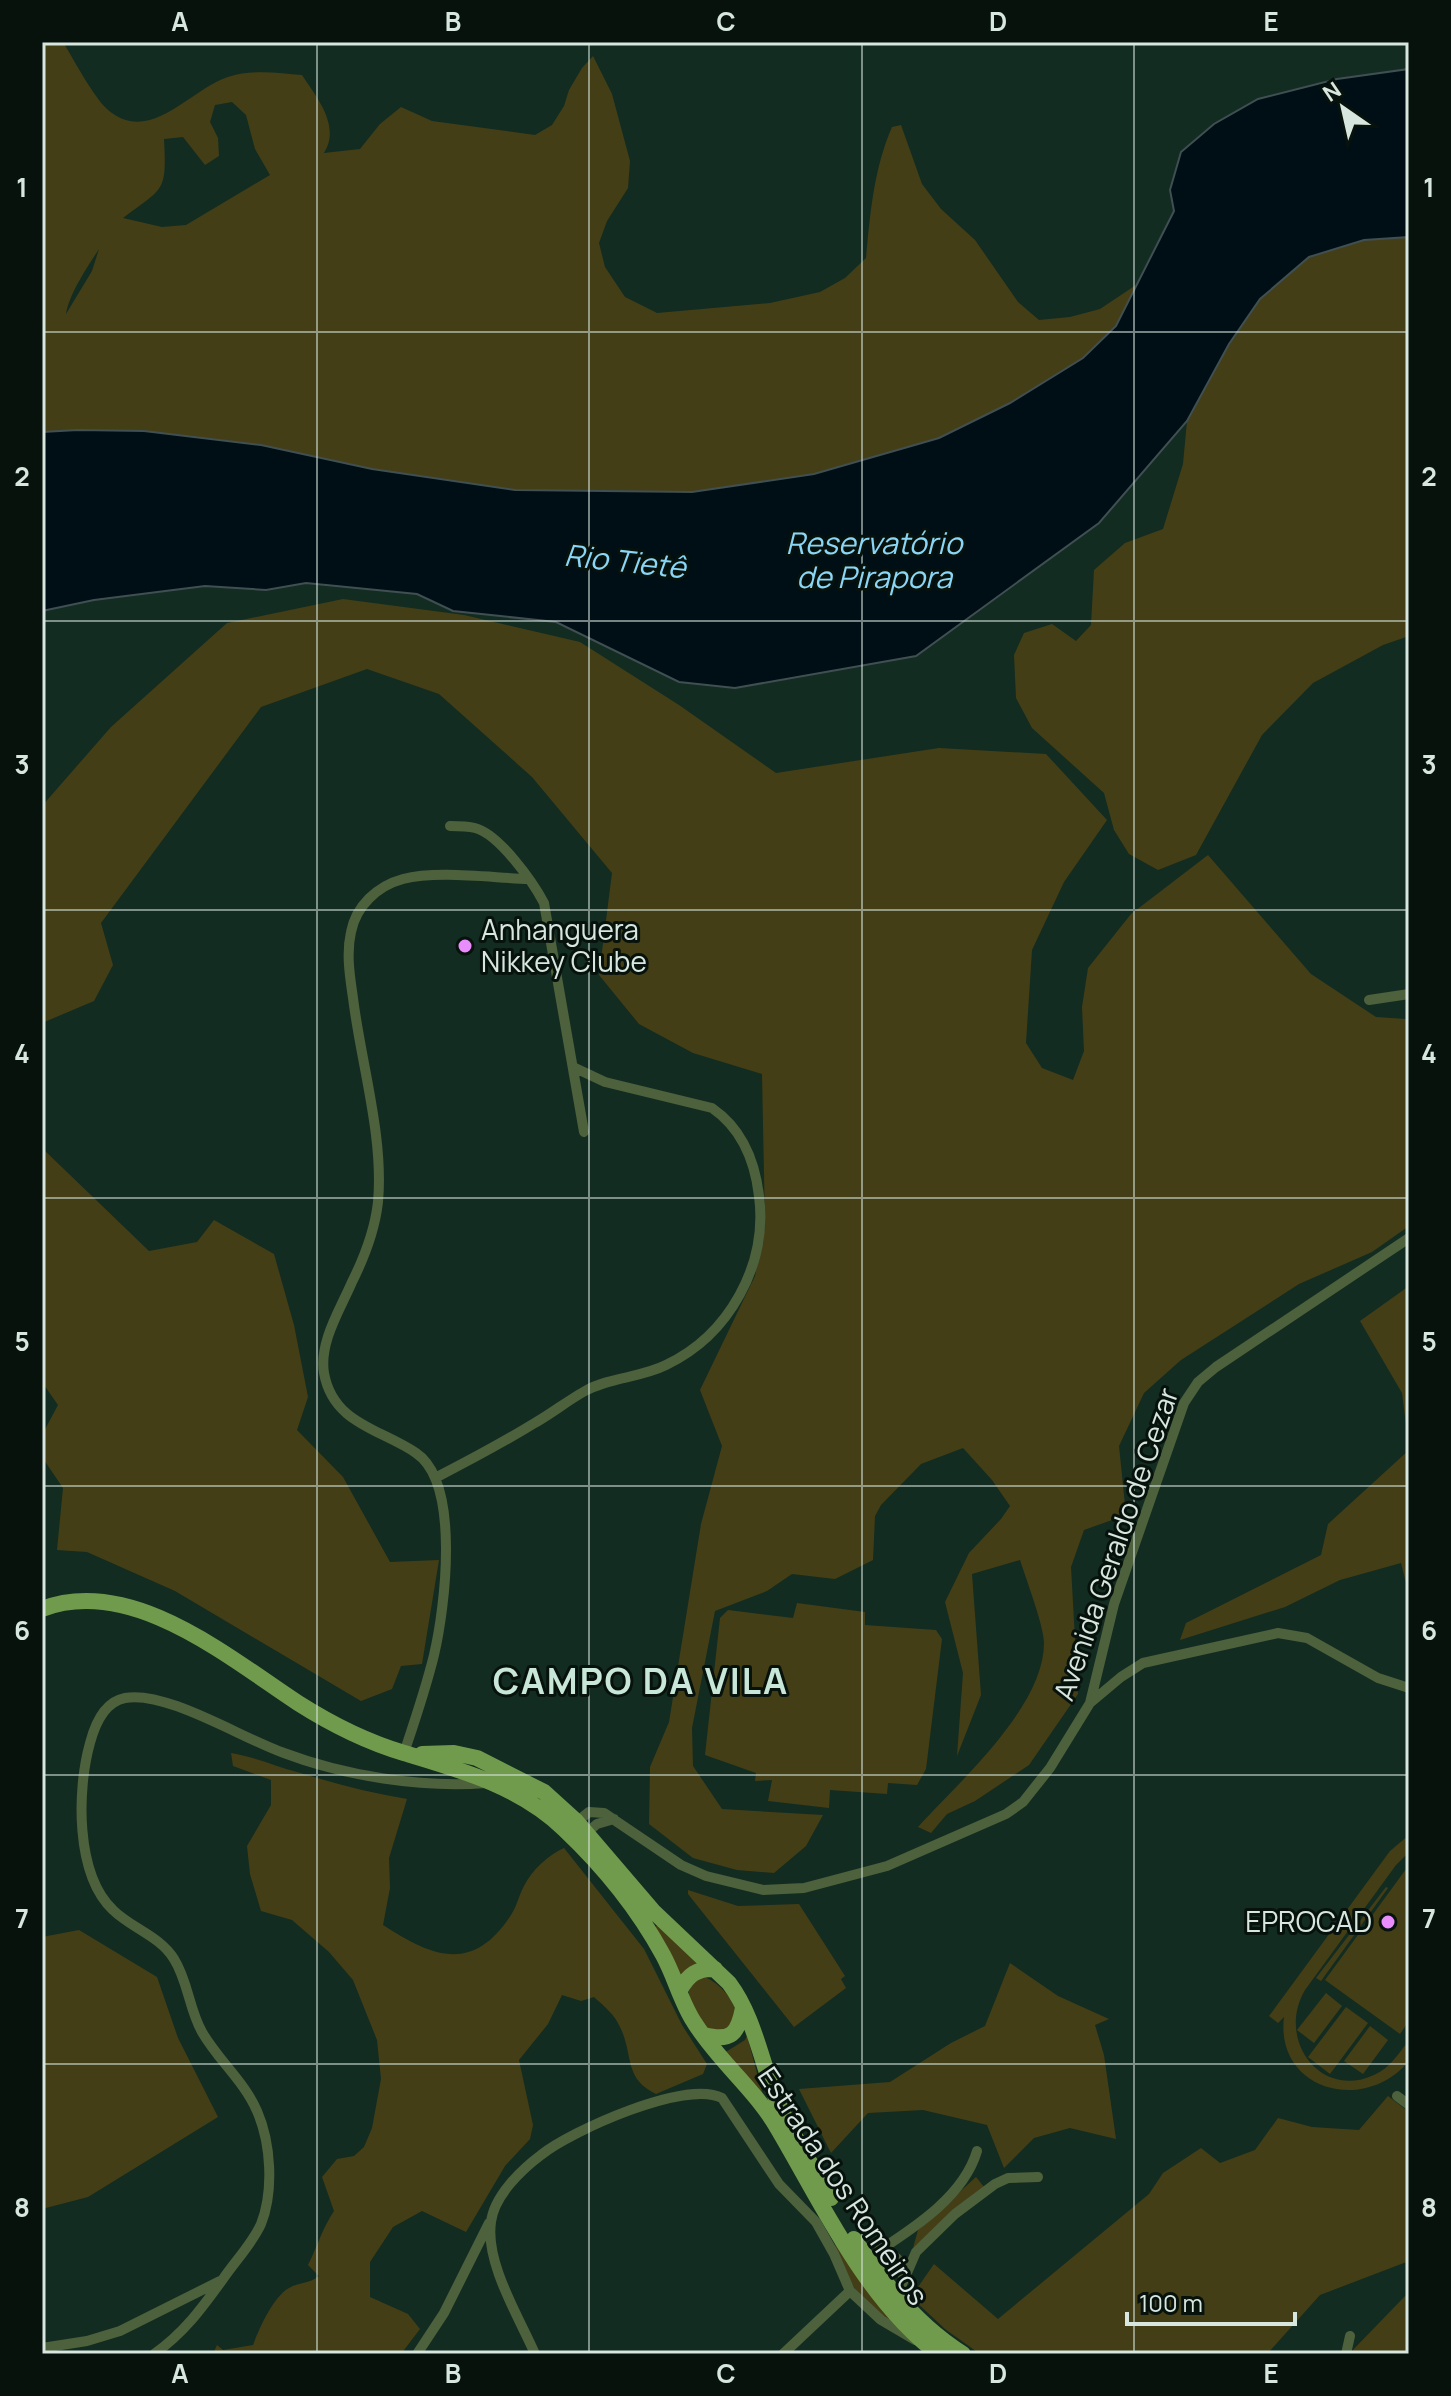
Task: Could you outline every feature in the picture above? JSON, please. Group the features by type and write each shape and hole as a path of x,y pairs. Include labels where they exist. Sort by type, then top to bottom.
{"main road":[{"name":"Estrada dos Romeiros","path":"42,1609 69,1601 102,1602 148,1613 192,1633 352,1733 493,1783 577,1832 738,1995 787,2121 861,2250 920,2321 963,2354"},
{"name":"Estrada dos Romeiros","path":"408,1754 454,1753 477,1758 544,1792 577,1832 651,1935 695,2023 765,2109 874,2288 893,2312 931,2349"},
{"path":"680,1990 685,1981 699,1970 715,1969"},
{"path":"704,2035 722,2038 733,2034 741,2021 743,2008"}],"street":[{"path":"450,826 476,828 486,833 529,879 544,903 584,1132"},
{"path":"408,1754 434,1653 445,1581 444,1510 437,1477 417,1453 356,1421 344,1411 326,1383 323,1368 329,1336 354,1280 373,1226 379,1187 377,1147 350,970 350,933 355,917 365,902 401,879 425,876 529,879"},
{"path":"1369,1000 1409,994"},
{"path":"437,1477 501,1443 586,1390 665,1366 688,1352 711,1334 730,1310 745,1285 758,1251 762,1214 757,1177 740,1137 725,1117 712,1108 605,1082 573,1067"},
{"name":"Avenida Geraldo de Cezar","path":"614,1819 681,1865 706,1876 763,1890 829,1883 919,1853 1006,1814 1023,1802 1050,1768 1090,1703 1114,1604 1184,1403 1198,1382 1409,1238"},
{"path":"1090,1703 1143,1663 1278,1633 1307,1638 1378,1678 1409,1688"},
{"path":"154,2354 188,2327 261,2224 266,2203 268,2153 263,2125 251,2099 203,2032 174,1958 157,1941 112,1910 97,1885 87,1858 82,1823 82,1785 92,1733 107,1707 124,1698 163,1701 284,1754 393,1779 446,1786 522,1779"},
{"path":"577,1832 589,1812 604,1813 614,1819"},
{"path":"577,1832 614,1819"},
{"path":"417,2354 444,2313 504,2193 519,2174 543,2153 580,2132 657,2100 713,2093 722,2098 733,2113 787,2194 816,2222 850,2291 894,2329 931,2349"},
{"path":"1397,2096 1409,2105"},
{"path":"880,2250 918,2223 957,2188 972,2168 977,2151"},
{"path":"897,2296 916,2252 927,2240 995,2184 1008,2178 1038,2177"},
{"path":"816,2222 820,2202"},
{"path":"491,2221 491,2247 498,2272 535,2354"},
{"path":"861,2250 880,2250 896,2256 903,2278"},
{"path":"42,2348 87,2341 120,2331 222,2280"},
{"path":"783,2354 850,2291"},
{"path":"1346,2354 1350,2336"}],"shaded area":[{"path":"42,42 63,42 107,109 123,119 138,122 169,112 228,77 255,72 302,75 325,112 330,133 324,153 360,149 380,124 401,107 432,121 535,135 552,125 582,68 593,56 612,94 630,161 628,188 607,221 599,243 605,267 625,297 657,313 770,303 820,292 845,278 866,258 871,208 881,159 892,127 901,125 922,184 941,209 975,240 1018,302 1039,320 1070,317 1100,309 1139,283 1116,326 1083,358 1010,403 939,438 814,474 692,492 515,490 372,469 261,445 144,431 42,432","holes":["232,102 246,115 255,149 270,175 186,225 162,227 123,218 160,188 164,170 164,139 183,137 205,165 219,156 218,138 210,122 215,105","99,249 92,271 66,314 75,289"]},
{"path":"1409,237 1409,636 1383,645 1313,683 1262,735 1196,855 1158,870 1129,854 1114,830 1104,793 1032,728 1016,698 1014,655 1024,633 1052,624 1076,641 1091,625 1094,570 1125,543 1163,529 1183,464 1187,421 1229,344 1260,298 1309,257 1364,240"},
{"path":"343,599 464,615 580,642 679,705 776,773 939,748 1046,754 1107,820 1064,882 1032,950 1026,1043 1042,1068 1073,1080 1084,1051 1082,1007 1088,968 1131,914 1208,855 1311,974 1376,1017 1406,1019 1409,1014 1409,1226 1372,1252 1299,1284 1181,1360 1144,1393 1119,1446 1126,1515 1084,1530 1071,1567 1078,1694 1029,1765 975,1801 947,1814 931,1833 918,1827 997,1742 1015,1717 1040,1667 1044,1643 1020,1560 972,1574 981,1695 957,1756 963,1673 945,1602 969,1553 1010,1506 963,1448 921,1464 881,1505 875,1516 873,1560 835,1579 792,1574 767,1591 715,1611 692,1728 693,1766 722,1809 823,1815 806,1846 774,1873 737,1870 693,1858 649,1824 650,1767 669,1722 701,1524 722,1446 700,1390 755,1276 765,1225 762,1074 693,1053 639,1024 599,975 612,873 532,777 439,694 367,669 261,707 101,923 113,965 94,1001 42,1023 42,806 111,727 227,623"},
{"path":"42,1148 149,1251 197,1242 214,1220 274,1254 294,1325 308,1397 297,1430 343,1477 390,1562 439,1560 422,1664 401,1666 392,1689 361,1701 175,1591 87,1552 57,1550 63,1488 42,1457 42,1435 58,1405 42,1382"},
{"path":"1409,1286 1409,1448 1402,1393 1360,1321"},
{"path":"1409,1450 1409,1595 1401,1563 1340,1580 1285,1607 1180,1640 1186,1623 1321,1555 1328,1524"},
{"path":"797,1603 865,1612 865,1625 936,1630 942,1639 926,1769 917,1785 888,1783 887,1794 830,1790 829,1808 768,1801 772,1780 755,1781 756,1773 705,1755 720,1618 728,1610 793,1618"},
{"path":"231,1753 338,1784 407,1799 389,1858 390,1888 383,1925 435,1951 467,1953 482,1946 497,1934 511,1915 527,1880 536,1869 564,1848 644,1949 682,2025 707,2064 703,2074 656,2094 638,2081 624,2037 609,2011 594,1997 581,2001 562,1995 548,2024 519,2060 533,2125 530,2139 505,2166 466,2232 422,2211 393,2227 370,2262 370,2297 408,2314 420,2329 401,2354 213,2354 217,2345 223,2350 253,2345 277,2298 293,2286 319,2276 308,2265 334,2211 322,2177 337,2159 354,2156 364,2147 372,2128 381,2079 377,2040 353,1980 329,1952 292,1920 261,1911 250,1874 247,1846 271,1805 271,1780 233,1766"},
{"path":"1409,1835 1409,1852 1396,1865 1305,1990 1297,2009 1296,2027 1308,2060 1321,2072 1336,2079 1354,2081 1380,2072 1409,2040 1409,2061 1390,2078 1369,2087 1347,2090 1326,2087 1308,2077 1293,2062 1285,2042 1284,2017 1278,2023 1269,2016 1390,1851"},
{"name":"EPROCAD","path":"1409,1865 1409,2021 1400,2034 1325,1980"},
{"path":"1386,1887 1321,1981 1316,1978"},
{"path":"688,1890 738,1906 799,1904 845,1976 841,1979 846,1988 794,2027 688,1894"},
{"path":"658,1925 703,1962 680,1981 655,1927"},
{"path":"79,1930 157,1977 178,2038 218,2117 88,2197 42,2209 42,1937"},
{"path":"1010,1963 1058,1996 1109,2019 1095,2025 1104,2055 1116,2139 1070,2128 1034,2138 1004,2168 987,2125 923,2110 868,2113 831,2153 799,2089 890,2082 951,2043 985,2026"},
{"path":"702,1976 719,1986 734,2004 737,2017 733,2030 706,2030 692,2008 688,1995"},
{"path":"1326,1993 1342,2006 1314,2043 1297,2030"},
{"path":"1346,2007 1368,2023 1330,2074 1308,2057"},
{"path":"1370,2026 1388,2040 1363,2074 1344,2061"},
{"path":"747,2036 764,2099 724,2053"},
{"path":"1388,2096 1409,2112 1409,2261 1320,2295 1267,2354 980,2354 945,2329 911,2297 934,2264 998,2319 1149,2194 1163,2173 1201,2148 1220,2163 1255,2150 1278,2118 1312,2127 1359,2130"},
{"path":"976,2177 984,2187 913,2248 918,2230"},
{"path":"833,2233 898,2325 880,2317 856,2290 838,2255"},
{"path":"1409,2292 1409,2349 1403,2354 1349,2354"}],"water":[{"name":"Reservatório de Pirapora","path":"1409,69 1409,237 1364,240 1309,257 1260,299 1229,344 1187,421 1099,523 916,656 735,688 679,682 556,622 453,611 417,594 306,583 266,590 205,586 94,600 42,611 42,432 144,431 261,445 372,469 515,490 692,492 814,474 939,438 1010,403 1083,358 1116,326 1174,211 1170,190 1181,152 1214,124 1258,99 1337,79"}],"place":[{"name":"Anhanguera Nikkey Clube","path":"465,946"},
{"name":"EPROCAD","path":"1388,1922"}],"district":[{"name":"CAMPO DA VILA","path":"641,1681"}],"water label":[{"name":"Rio Tietê","path":"625,562"}]}
